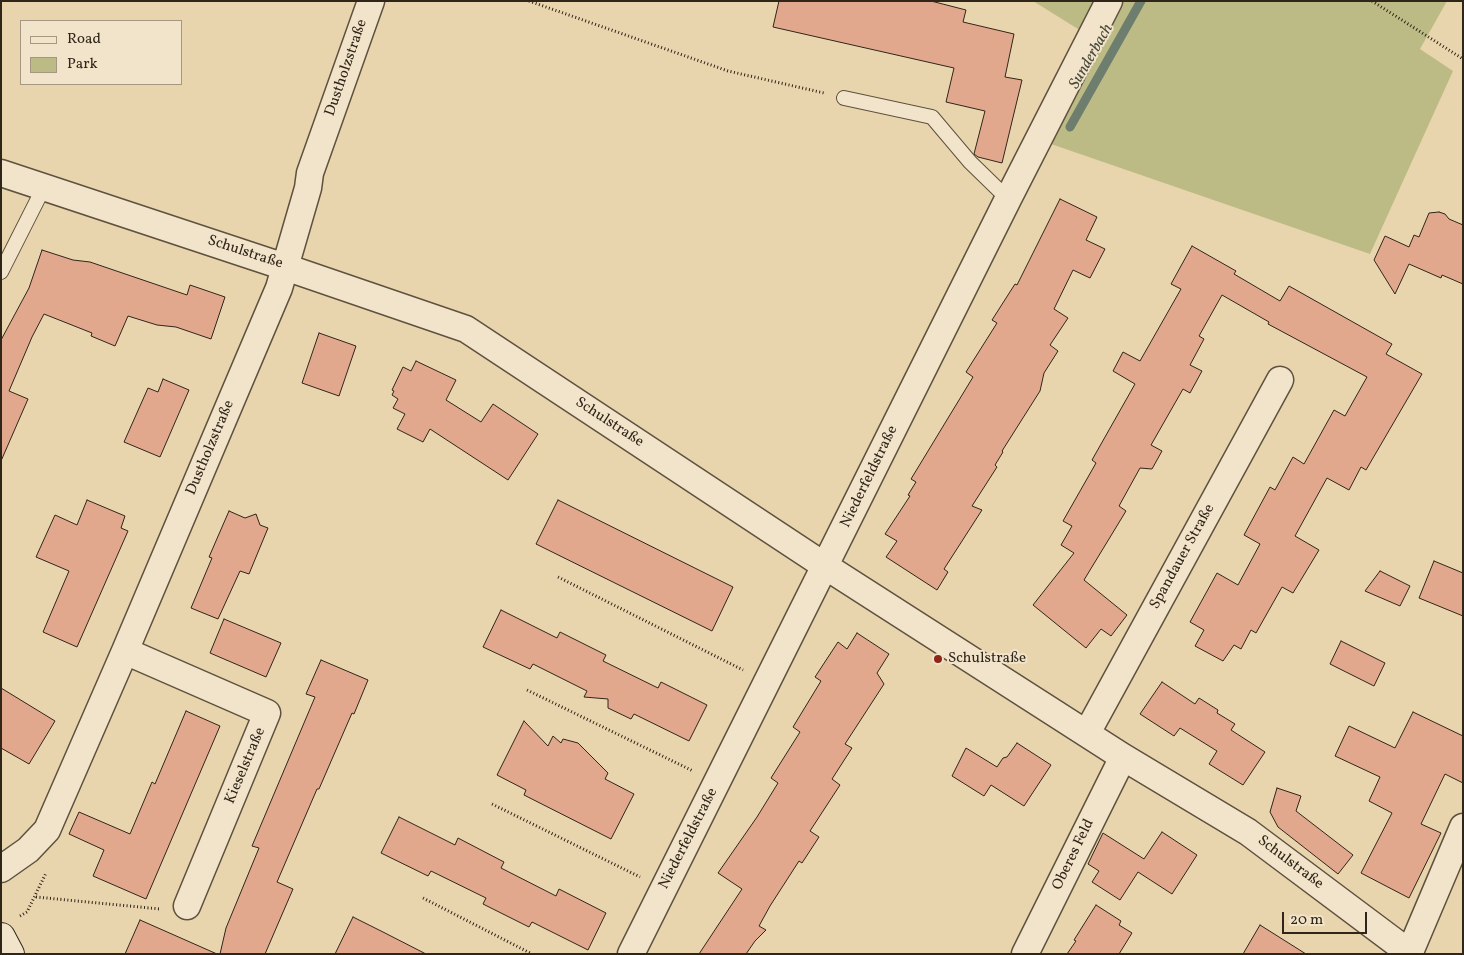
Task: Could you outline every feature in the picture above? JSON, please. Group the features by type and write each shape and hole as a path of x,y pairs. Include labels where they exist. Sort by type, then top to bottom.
{"main road":[{"path":"1,937 10,954"}],"street":[{"name":"Dustholzstraße","path":"1,869 28,850 47,830 125,651 279,288 308,188 310,173 371,1"},
{"name":"Niederfeldstraße","path":"631,954 1008,199 1109,1"},
{"name":"Schulstraße","path":"1,173 466,329 826,566 1123,757 1248,832 1410,953"},
{"name":"Spandauer Straße","path":"1087,733 1280,380"},
{"name":"Kieselstraße","path":"125,651 267,713 187,906"},
{"name":"Oberes Feld","path":"1025,954 1123,757"},
{"path":"1410,953 1463,827"}],"lane":[{"path":"844,98 932,118 970,162 1008,199"},
{"path":"1,272 44,187"}],"path":[{"path":"529,1 728,71 844,98"},
{"path":"1372,1 1463,60"},
{"path":"558,577 768,682"},
{"path":"527,690 717,783"},
{"path":"492,804 664,889"},
{"path":"19,916 27,912 46,871"},
{"path":"36,896 168,910 187,906"},
{"path":"423,898 532,954"}],"green space":[{"path":"1033,1 1101,1 1086,34"},
{"path":"1121,1 1447,1 1420,49 1453,71 1370,254 1051,144"}],"building":[{"path":"779,1 931,1 966,10 963,22 1014,34 1005,77 1022,80 1002,163 978,157 974,154 985,111 946,102 954,68 773,27"},
{"path":"1060,199 1097,217 1086,240 1105,249 1090,278 1073,270 1054,309 1068,318 1050,345 1058,351 1044,373 1040,391 1002,451 995,465 997,467 972,506 982,510 944,569 948,572 937,590 886,557 897,541 885,534 910,496 908,495 916,482 911,479 973,377 966,372 997,323 992,320 1015,284 1017,285"},
{"path":"1439,212 1463,225 1463,284 1442,275 1441,278 1409,264 1395,294 1374,260 1385,236 1409,247 1414,235 1419,237 1429,213"},
{"path":"1192,246 1236,271 1234,274 1280,301 1289,286 1392,344 1386,354 1422,374 1366,470 1361,467 1349,490 1327,478 1295,536 1319,550 1293,593 1282,587 1256,633 1251,630 1241,649 1234,645 1223,661 1195,646 1204,630 1190,622 1217,573 1238,585 1260,544 1244,535 1270,487 1275,490 1293,457 1304,464 1334,410 1345,416 1367,377 1268,324 1269,322 1222,295 1199,336 1204,339 1190,365 1202,371 1190,393 1183,389 1151,445 1162,451 1152,469 1140,468 1119,506 1126,511 1084,580 1127,615 1111,636 1101,629 1086,648 1033,605 1074,553 1061,545 1072,526 1063,521 1096,463 1092,460 1135,384 1113,371 1123,352 1140,361 1181,289 1171,284"},
{"path":"42,250 73,260 90,262 187,295 190,285 225,297 211,339 176,327 157,325 128,316 115,346 91,336 92,333 44,314 9,391 28,399 1,461 1,340 29,288"},
{"path":"319,333 356,346 339,396 302,383"},
{"path":"416,361 456,380 446,400 481,422 493,404 538,434 508,480 430,429 423,442 397,429 405,414 393,408 398,399 392,395 394,391 392,390 403,367 411,371"},
{"path":"163,379 189,390 160,457 124,442 148,388 158,392"},
{"path":"87,500 125,516 121,528 128,531 77,647 43,632 69,571 36,557 55,515 77,525"},
{"path":"558,500 733,587 712,631 536,544"},
{"path":"229,511 245,518 256,514 260,525 268,528 249,574 240,571 218,619 191,608 212,558 209,557"},
{"path":"1434,561 1463,573 1463,616 1419,598"},
{"path":"1380,571 1410,586 1400,606 1365,591"},
{"path":"501,610 557,638 560,632 606,655 603,661 658,688 661,682 707,705 689,741 634,714 631,719 608,708 608,699 584,697 587,691 533,664 530,669 483,647"},
{"path":"224,619 281,643 266,677 210,653"},
{"path":"857,633 889,654 877,673 884,684 845,744 852,748 832,779 840,785 810,831 819,837 802,863 799,861 770,906 759,926 766,930 746,954 699,954 742,889 718,873 778,783 771,778 800,732 793,727 821,681 815,677 838,642 847,649"},
{"path":"1341,641 1385,663 1374,686 1330,664"},
{"path":"321,660 368,680 319,789 317,789 277,882 293,889 265,954 220,954 226,928 259,848 252,846 315,697 306,694"},
{"path":"1162,682 1195,704 1199,698 1218,710 1217,713 1235,724 1231,730 1265,752 1243,785 1209,764 1217,751 1180,728 1174,736 1140,714"},
{"path":"1,688 55,721 29,764 1,748"},
{"path":"186,711 220,726 146,899 93,876 104,850 69,834 79,812 130,834 152,782 155,784"},
{"path":"1413,712 1463,736 1463,783 1445,774 1421,824 1441,833 1409,898 1361,873 1392,813 1369,801 1380,777 1335,756 1349,726 1395,748"},
{"path":"524,721 548,746 553,736 561,743 563,739 578,743 608,773 605,779 634,794 611,839 524,795 526,790 497,775"},
{"path":"1017,743 1051,765 1024,806 991,785 984,796 952,776 966,748 997,767"},
{"path":"1277,788 1301,796 1296,811 1353,855 1338,874 1278,827 1270,812"},
{"path":"399,817 455,845 458,838 504,862 501,868 556,896 559,889 606,913 588,950 532,922 529,927 483,904 486,898 431,871 428,876 381,853"},
{"path":"1162,832 1197,855 1172,894 1138,872 1120,900 1092,882 1099,871 1088,864 1103,833 1144,859"},
{"path":"1096,905 1121,921 1119,925 1132,933 1119,954 1067,954 1076,941 1074,940"},
{"path":"353,917 383,932 426,954 335,954"},
{"path":"140,920 217,954 125,954"},
{"path":"1260,925 1306,954 1243,954"}],"waterway":[{"name":"Sunderbach","path":"1070,127 1141,1"}],"place":[{"name":"Schulstraße","path":"938,659"}]}
